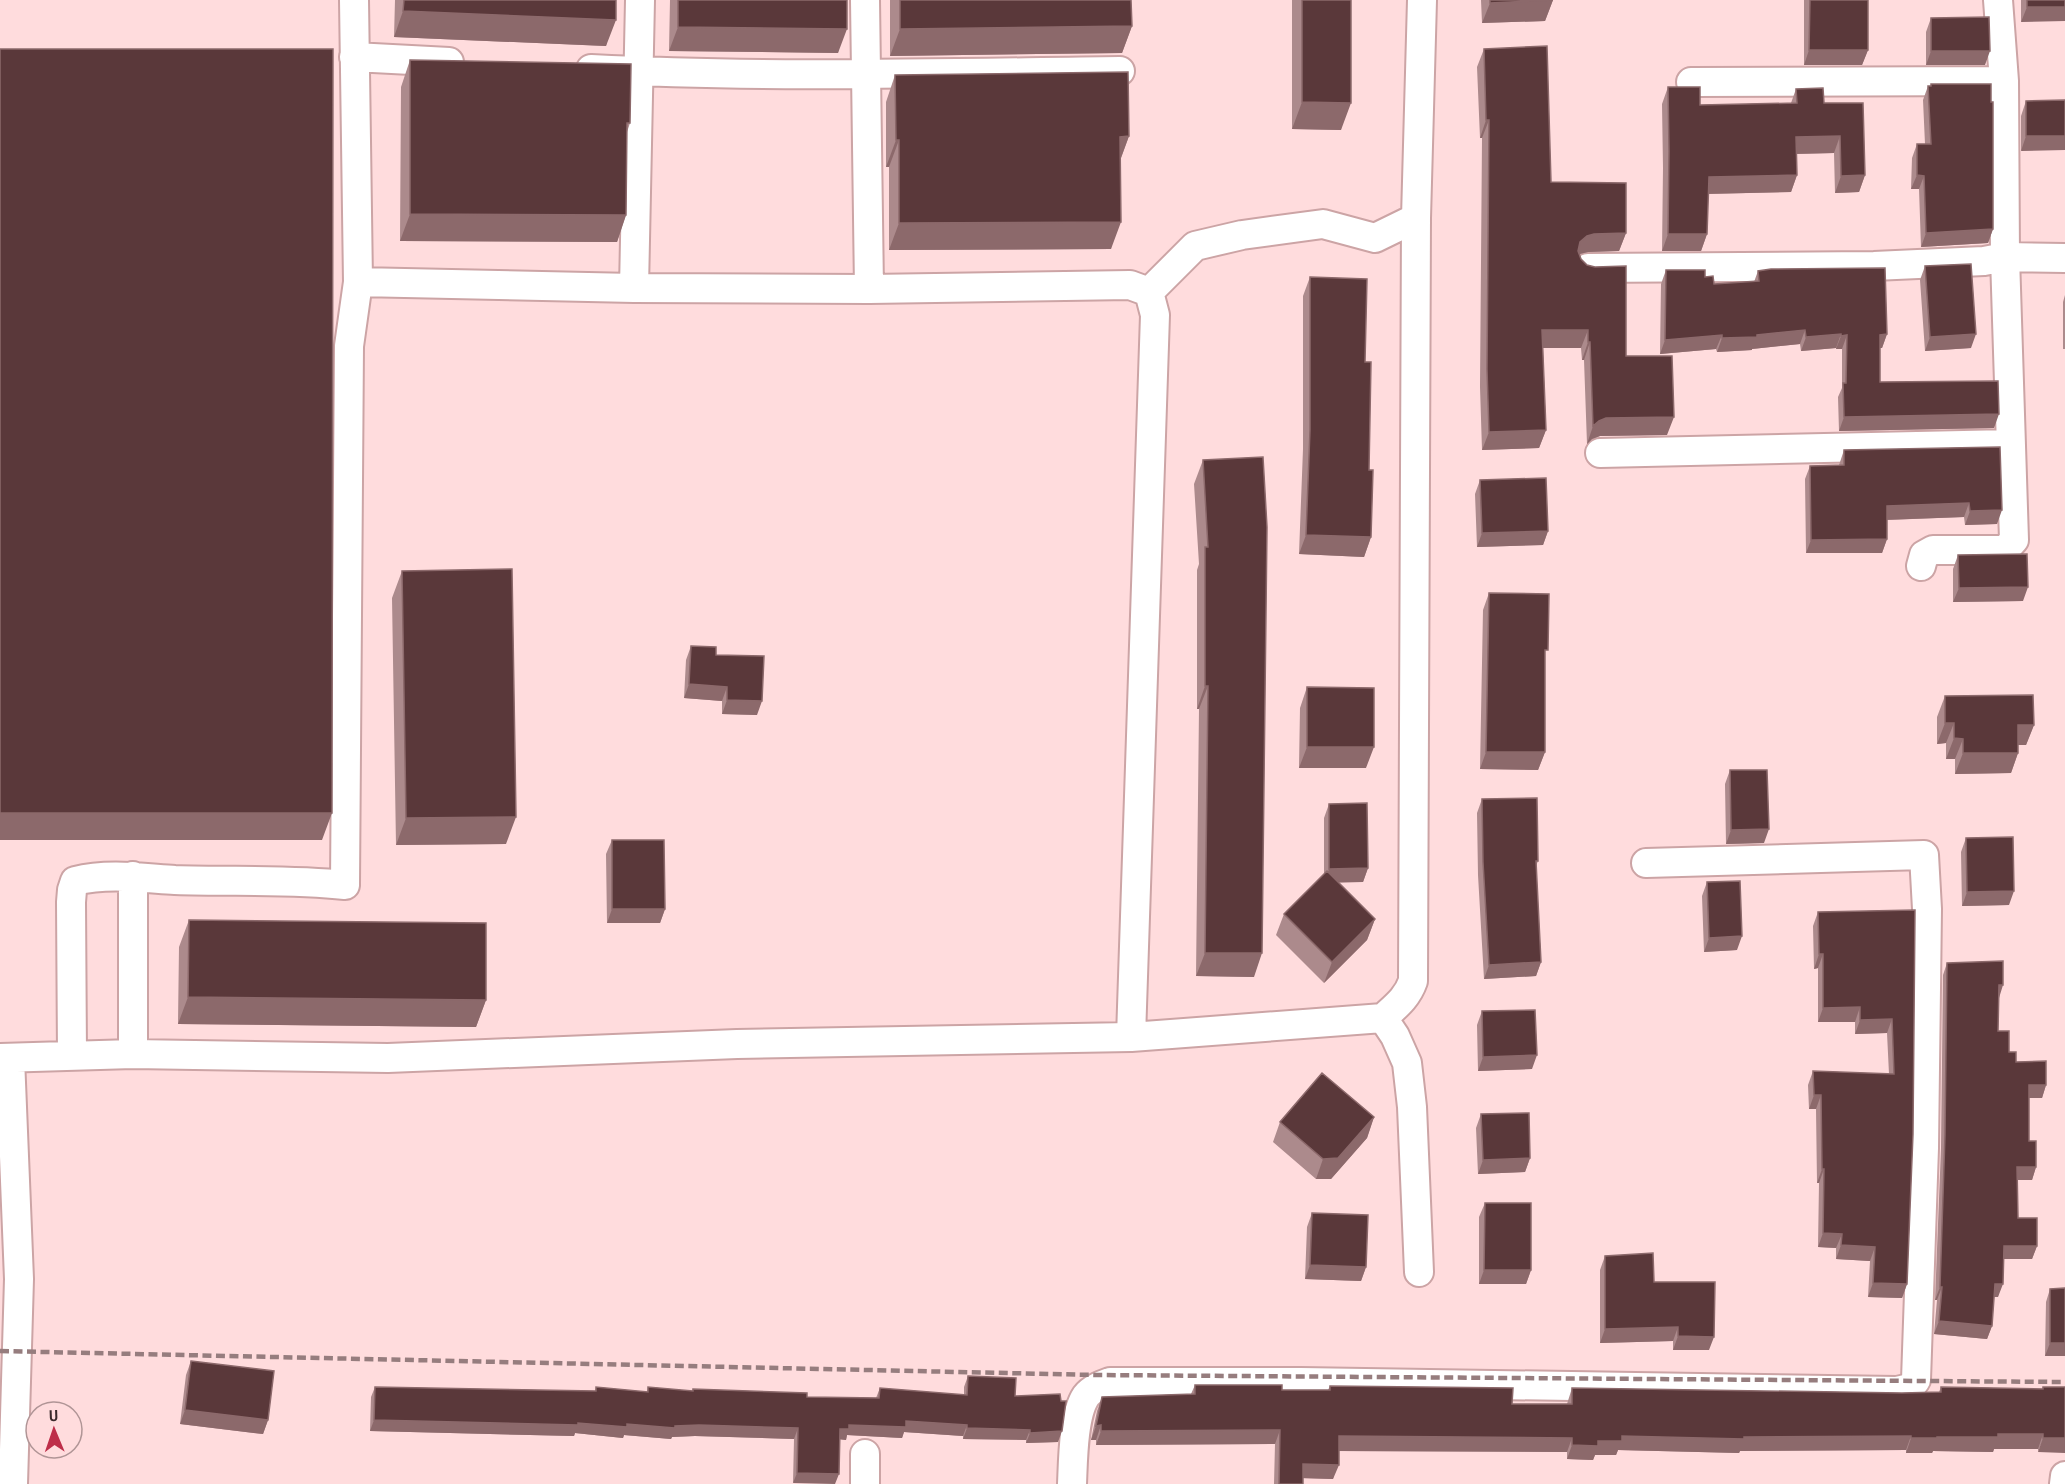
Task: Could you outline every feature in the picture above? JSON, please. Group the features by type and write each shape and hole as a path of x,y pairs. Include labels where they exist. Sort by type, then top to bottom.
{"street":[{"path":"72,1055 72,890 75,881 133,876 175,880 319,882 345,885 349,346 358,282 354,0"},
{"path":"634,288 640,0"},
{"path":"865,0 869,289"},
{"path":"13,1484 19,1279 5,1058 133,1054 388,1058 737,1044 1131,1037 1383,1018 1400,1003 1409,992 1413,981 1416,218 1422,0"},
{"path":"1921,566 1924,555 1933,550 2005,550 2014,540 2005,257 2004,81 1998,0"},
{"path":"354,57 472,63"},
{"path":"566,68 637,72 866,74 1120,71"},
{"path":"1691,82 2004,81"},
{"path":"1375,237 1416,218"},
{"path":"1149,292 1195,246 1233,237 1323,224 1375,237 1416,272"},
{"path":"1588,268 1874,266 1983,261 2005,257 2065,258"},
{"path":"358,282 634,288 869,289 1130,285 1149,292"},
{"path":"1131,1037 1155,315 1149,292"},
{"path":"1600,453 2010,444"},
{"path":"1072,1484 1079,1417 1086,1396 1110,1382 1301,1382 1897,1391 1910,1388 1916,1380 1924,1160 1927,909 1924,855 1646,863"},
{"path":"133,876 133,1054"},
{"path":"1383,1018 1395,1036 1407,1063 1412,1107 1419,1272"},
{"path":"865,1454 865,1484"},
{"path":"2064,1484 2065,1476"}],"building":[{"path":"404,0 616,0 616,20 403,11"},
{"path":"678,0 847,0 847,29 678,27"},
{"path":"900,0 1131,0 1132,26 900,29"},
{"path":"1302,0 1351,0 1351,103 1302,102"},
{"path":"1490,0 1553,0 1490,3"},
{"path":"1810,0 1868,0 1868,50 1809,50"},
{"path":"2027,0 2065,0 2065,7 2027,7"},
{"path":"1989,17 1990,51 1931,51 1931,18"},
{"path":"1547,46 1551,182 1626,183 1626,233 1587,236 1580,242 1578,251 1581,259 1587,265 1626,266 1626,356 1672,356 1674,417 1606,418 1593,426 1588,330 1542,330 1546,430 1489,432 1487,369 1489,120 1486,120 1484,49"},
{"path":"0,49 333,49 332,813 0,813"},
{"path":"410,60 631,64 630,123 627,123 626,215 410,214"},
{"path":"1128,72 1129,136 1120,137 1121,222 899,223 899,140 896,140 895,75"},
{"path":"1931,84 1991,84 1993,229 1926,233 1924,176 1917,175 1917,144 1931,144 1928,86"},
{"path":"1668,87 1700,87 1700,105 1797,103 1796,89 1823,88 1824,103 1863,103 1865,175 1841,176 1840,136 1796,137 1797,175 1709,177 1707,234 1668,234"},
{"path":"2065,100 2065,136 2026,136 2026,101"},
{"path":"1971,264 1976,334 1930,337 1925,266"},
{"path":"1885,268 1887,334 1880,335 1880,382 1998,381 1999,414 1844,417 1843,383 1846,383 1847,335 1806,337 1805,330 1757,335 1757,337 1722,338 1722,335 1665,340 1666,270 1705,270 1705,277 1713,276 1714,284 1759,281 1758,271 1771,269"},
{"path":"1310,277 1367,279 1365,362 1371,362 1369,470 1373,470 1371,537 1306,535 1310,430"},
{"path":"2000,447 2002,510 1970,511 1969,503 1887,506 1887,539 1811,540 1810,466 1844,465 1844,450"},
{"path":"1263,457 1267,527 1262,953 1205,953 1208,686 1205,686 1205,547 1208,547 1203,460"},
{"path":"1546,478 1548,531 1482,533 1480,480"},
{"path":"2027,554 2028,587 1959,588 1958,555"},
{"path":"512,569 516,817 406,818 402,571"},
{"path":"1489,593 1549,594 1548,650 1545,650 1545,752 1486,752"},
{"path":"691,646 716,647 716,655 764,656 762,701 727,700 727,687 689,684"},
{"path":"1307,687 1374,688 1374,747 1307,747"},
{"path":"2033,695 2034,725 2018,725 2018,753 1963,753 1963,739 1954,738 1954,723 1945,723 1945,696"},
{"path":"1730,770 1767,770 1769,829 1731,830"},
{"path":"1537,798 1538,861 1536,861 1541,962 1489,965 1482,799"},
{"path":"1367,803 1368,868 1329,869 1329,804"},
{"path":"2013,837 2014,891 1967,892 1966,838"},
{"path":"612,840 664,840 665,909 612,909"},
{"path":"1327,871 1375,919 1332,962 1284,914"},
{"path":"1740,881 1742,936 1709,938 1707,882"},
{"path":"1915,910 1913,1134 1907,1284 1873,1283 1875,1247 1841,1245 1842,1234 1823,1233 1824,1169 1822,1169 1821,1095 1814,1095 1813,1071 1894,1074 1892,1019 1860,1020 1860,1007 1823,1008 1823,954 1819,954 1818,912"},
{"path":"189,920 486,923 486,1000 188,997"},
{"path":"2003,961 2003,985 1999,985 1998,1031 2009,1031 2009,1052 2016,1052 2016,1062 2046,1061 2046,1085 2029,1085 2029,1141 2036,1141 2036,1167 2017,1167 2018,1218 2037,1218 2037,1246 2004,1246 2003,1284 1995,1284 1992,1326 1939,1321 1942,1287 1940,1287 1947,963"},
{"path":"1535,1010 1537,1055 1483,1057 1482,1011"},
{"path":"1322,1073 1374,1117 1338,1158 1323,1159 1280,1122"},
{"path":"1529,1113 1530,1158 1483,1160 1481,1114"},
{"path":"1485,1203 1531,1203 1531,1270 1484,1270"},
{"path":"1312,1213 1368,1215 1366,1267 1310,1265"},
{"path":"1653,1253 1654,1282 1715,1282 1714,1337 1678,1336 1678,1327 1605,1329 1605,1256"},
{"path":"2065,1288 2065,1343 2050,1343 2050,1289"},
{"path":"191,1361 274,1371 268,1420 185,1410"},
{"path":"968,1376 1016,1378 1015,1396 1060,1394 1061,1401 1066,1401 1062,1431 1030,1433 1030,1430 967,1428 967,1425 906,1421 906,1427 849,1425 849,1429 840,1429 839,1474 797,1473 798,1428 699,1425 675,1426 675,1428 627,1424 627,1427 578,1423 578,1425 374,1420 375,1387 596,1391 596,1387 648,1392 648,1387 693,1391 693,1389 807,1393 807,1397 879,1398 880,1388 967,1395"},
{"path":"1195,1385 1282,1385 1282,1390 1330,1390 1330,1386 1513,1388 1512,1404 1572,1404 1572,1388 1902,1393 1941,1392 1941,1387 2043,1389 2043,1387 2065,1387 2065,1438 2043,1438 2043,1434 1998,1434 1998,1437 1744,1437 1744,1439 1622,1436 1622,1441 1598,1441 1598,1446 1572,1445 1572,1438 1339,1436 1339,1465 1303,1464 1303,1484 1279,1484 1280,1430 1101,1431 1101,1425 1096,1426 1102,1397 1195,1394"}],"railway":[{"path":"0,1351 1096,1375 2065,1382"}]}
